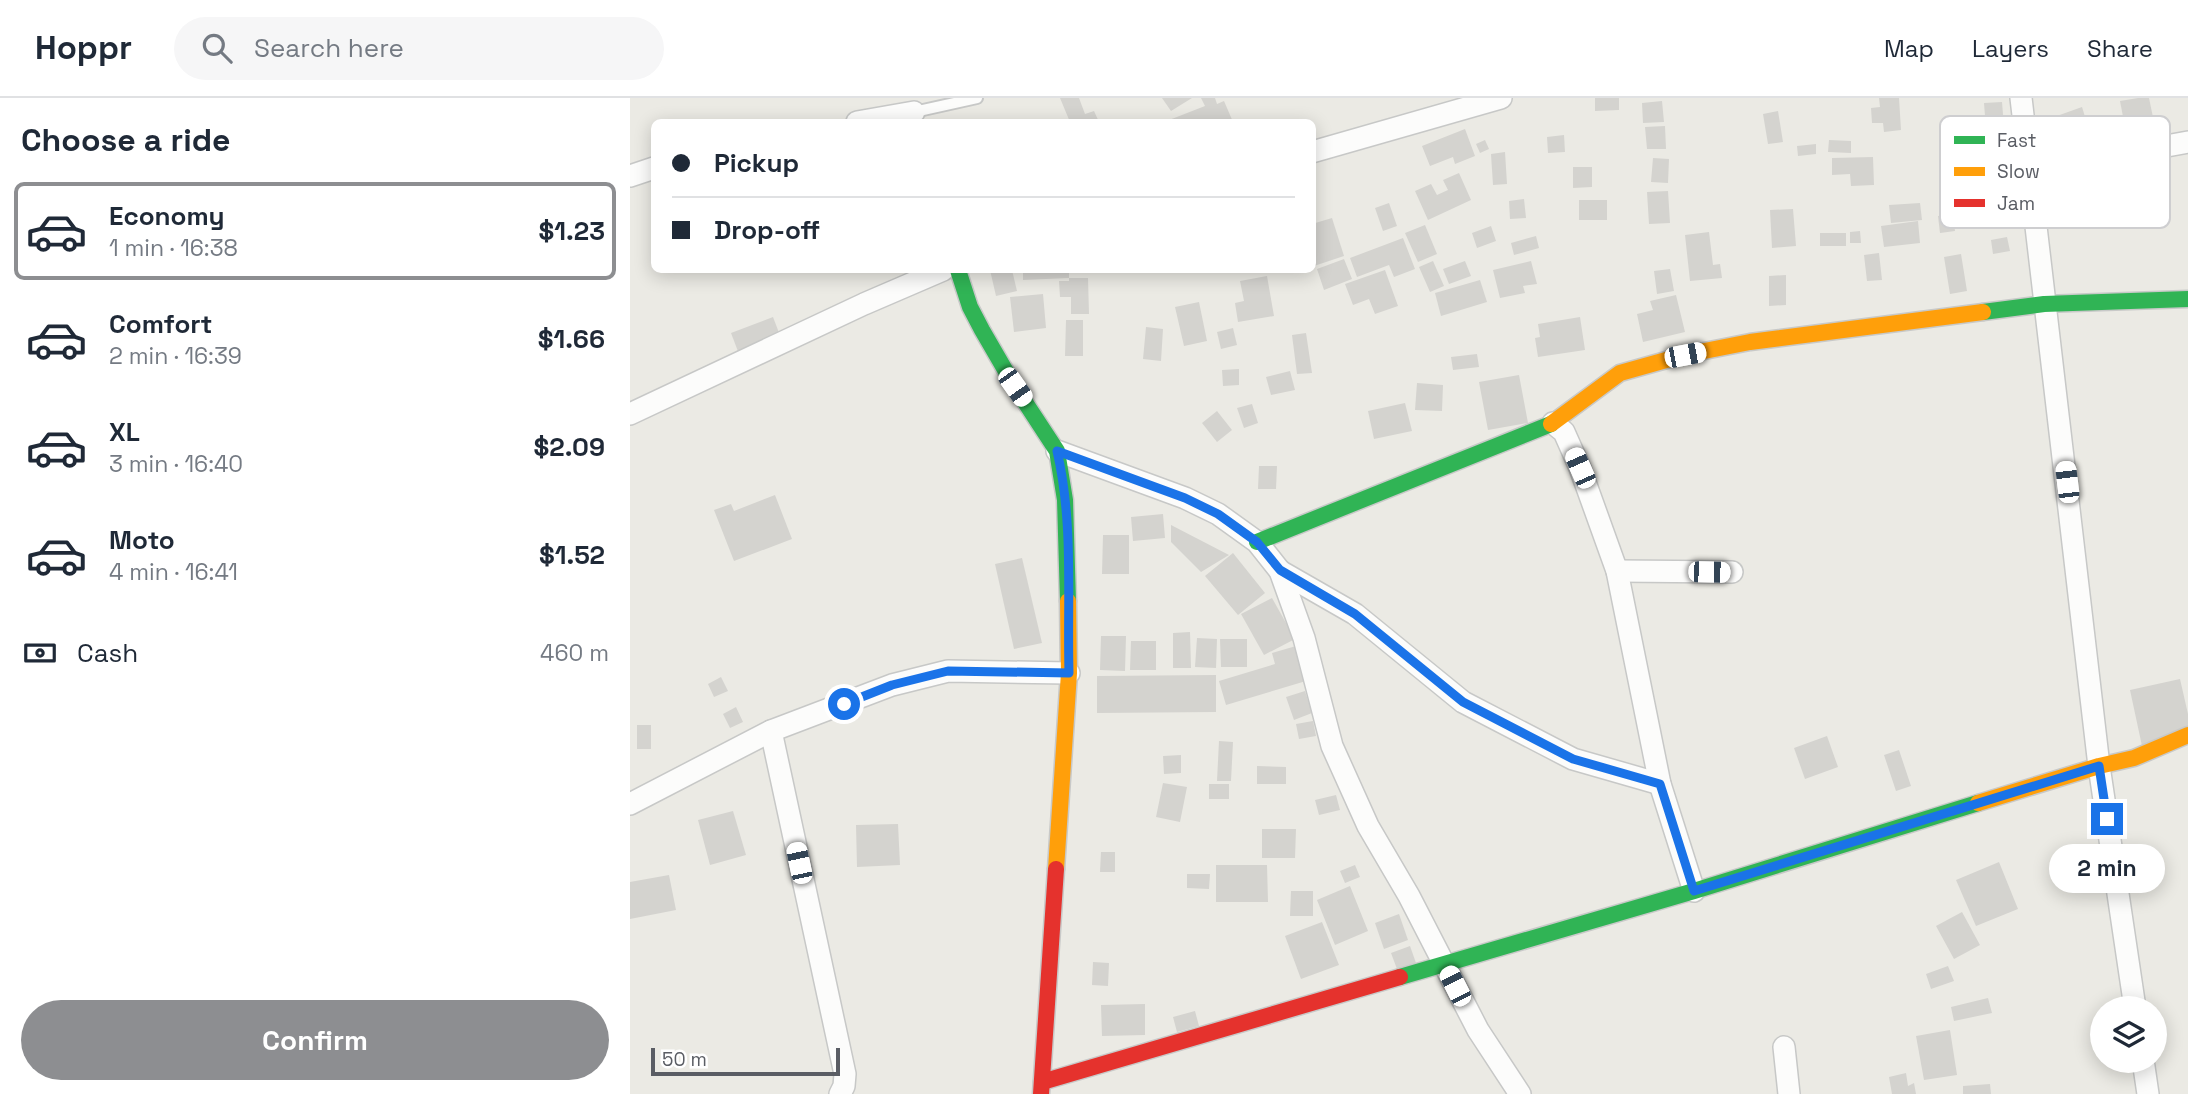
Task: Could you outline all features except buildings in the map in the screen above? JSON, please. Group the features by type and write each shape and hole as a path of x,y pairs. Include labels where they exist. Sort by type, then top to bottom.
{"street":[{"path":"1316,151 1501,98"},
{"path":"2021,98 2023,116"},
{"path":"872,119 913,111"},
{"path":"2170,145 2188,142"},
{"path":"630,176 651,169"},
{"path":"2035,228 2099,766 2133,996"},
{"path":"630,414 936,273"},
{"path":"959,273 970,307 1015,387 1057,451 1061,469 1067,536 1069,673 1042,1088 2099,766 2140,758 2162,750 2188,735"},
{"path":"1257,542 1553,424 1620,373 1685,355 1786,337 2044,304 2188,299"},
{"path":"1553,424 1564,432 1580,468 1617,571 1660,784 1694,891"},
{"path":"1057,451 1185,498 1218,514 1257,542 1280,570 1304,638 1332,746 1368,826 1409,896 1478,1030 1520,1094"},
{"path":"1280,570 1355,614 1463,702 1573,759 1660,784"},
{"path":"1617,571 1732,572"},
{"path":"630,804 771,731 892,685 948,671 1069,673"},
{"path":"771,731 845,1074 840,1094"},
{"path":"1784,1047 1789,1094"},
{"path":"2145,1073 2148,1094"}],"lane":[{"path":"913,111 977,98"}],"traffic: fast":[{"path":"959,273 970,307 982,330 1057,451 1065,500 1068,601"},
{"path":"1983,312 2044,304 2188,299"},
{"path":"1257,542 1551,424"},
{"path":"1400,977 1694,891 1978,803"}],"traffic: slow":[{"path":"1551,424 1620,373 1684,355 1750,342 1983,312"},
{"path":"1056,869 1069,673 1068,601"},
{"path":"1978,803 2134,758 2188,735"}],"traffic: jam":[{"path":"1041,1094 1056,869"},
{"path":"1042,1082 1400,977"}],"route":[{"path":"844,704 892,685 948,671 1069,673 1067,536 1057,451 1185,498 1218,514 1257,542 1280,570 1355,614 1463,702 1573,759 1660,784 1694,891 2099,766 2107,819"}]}
